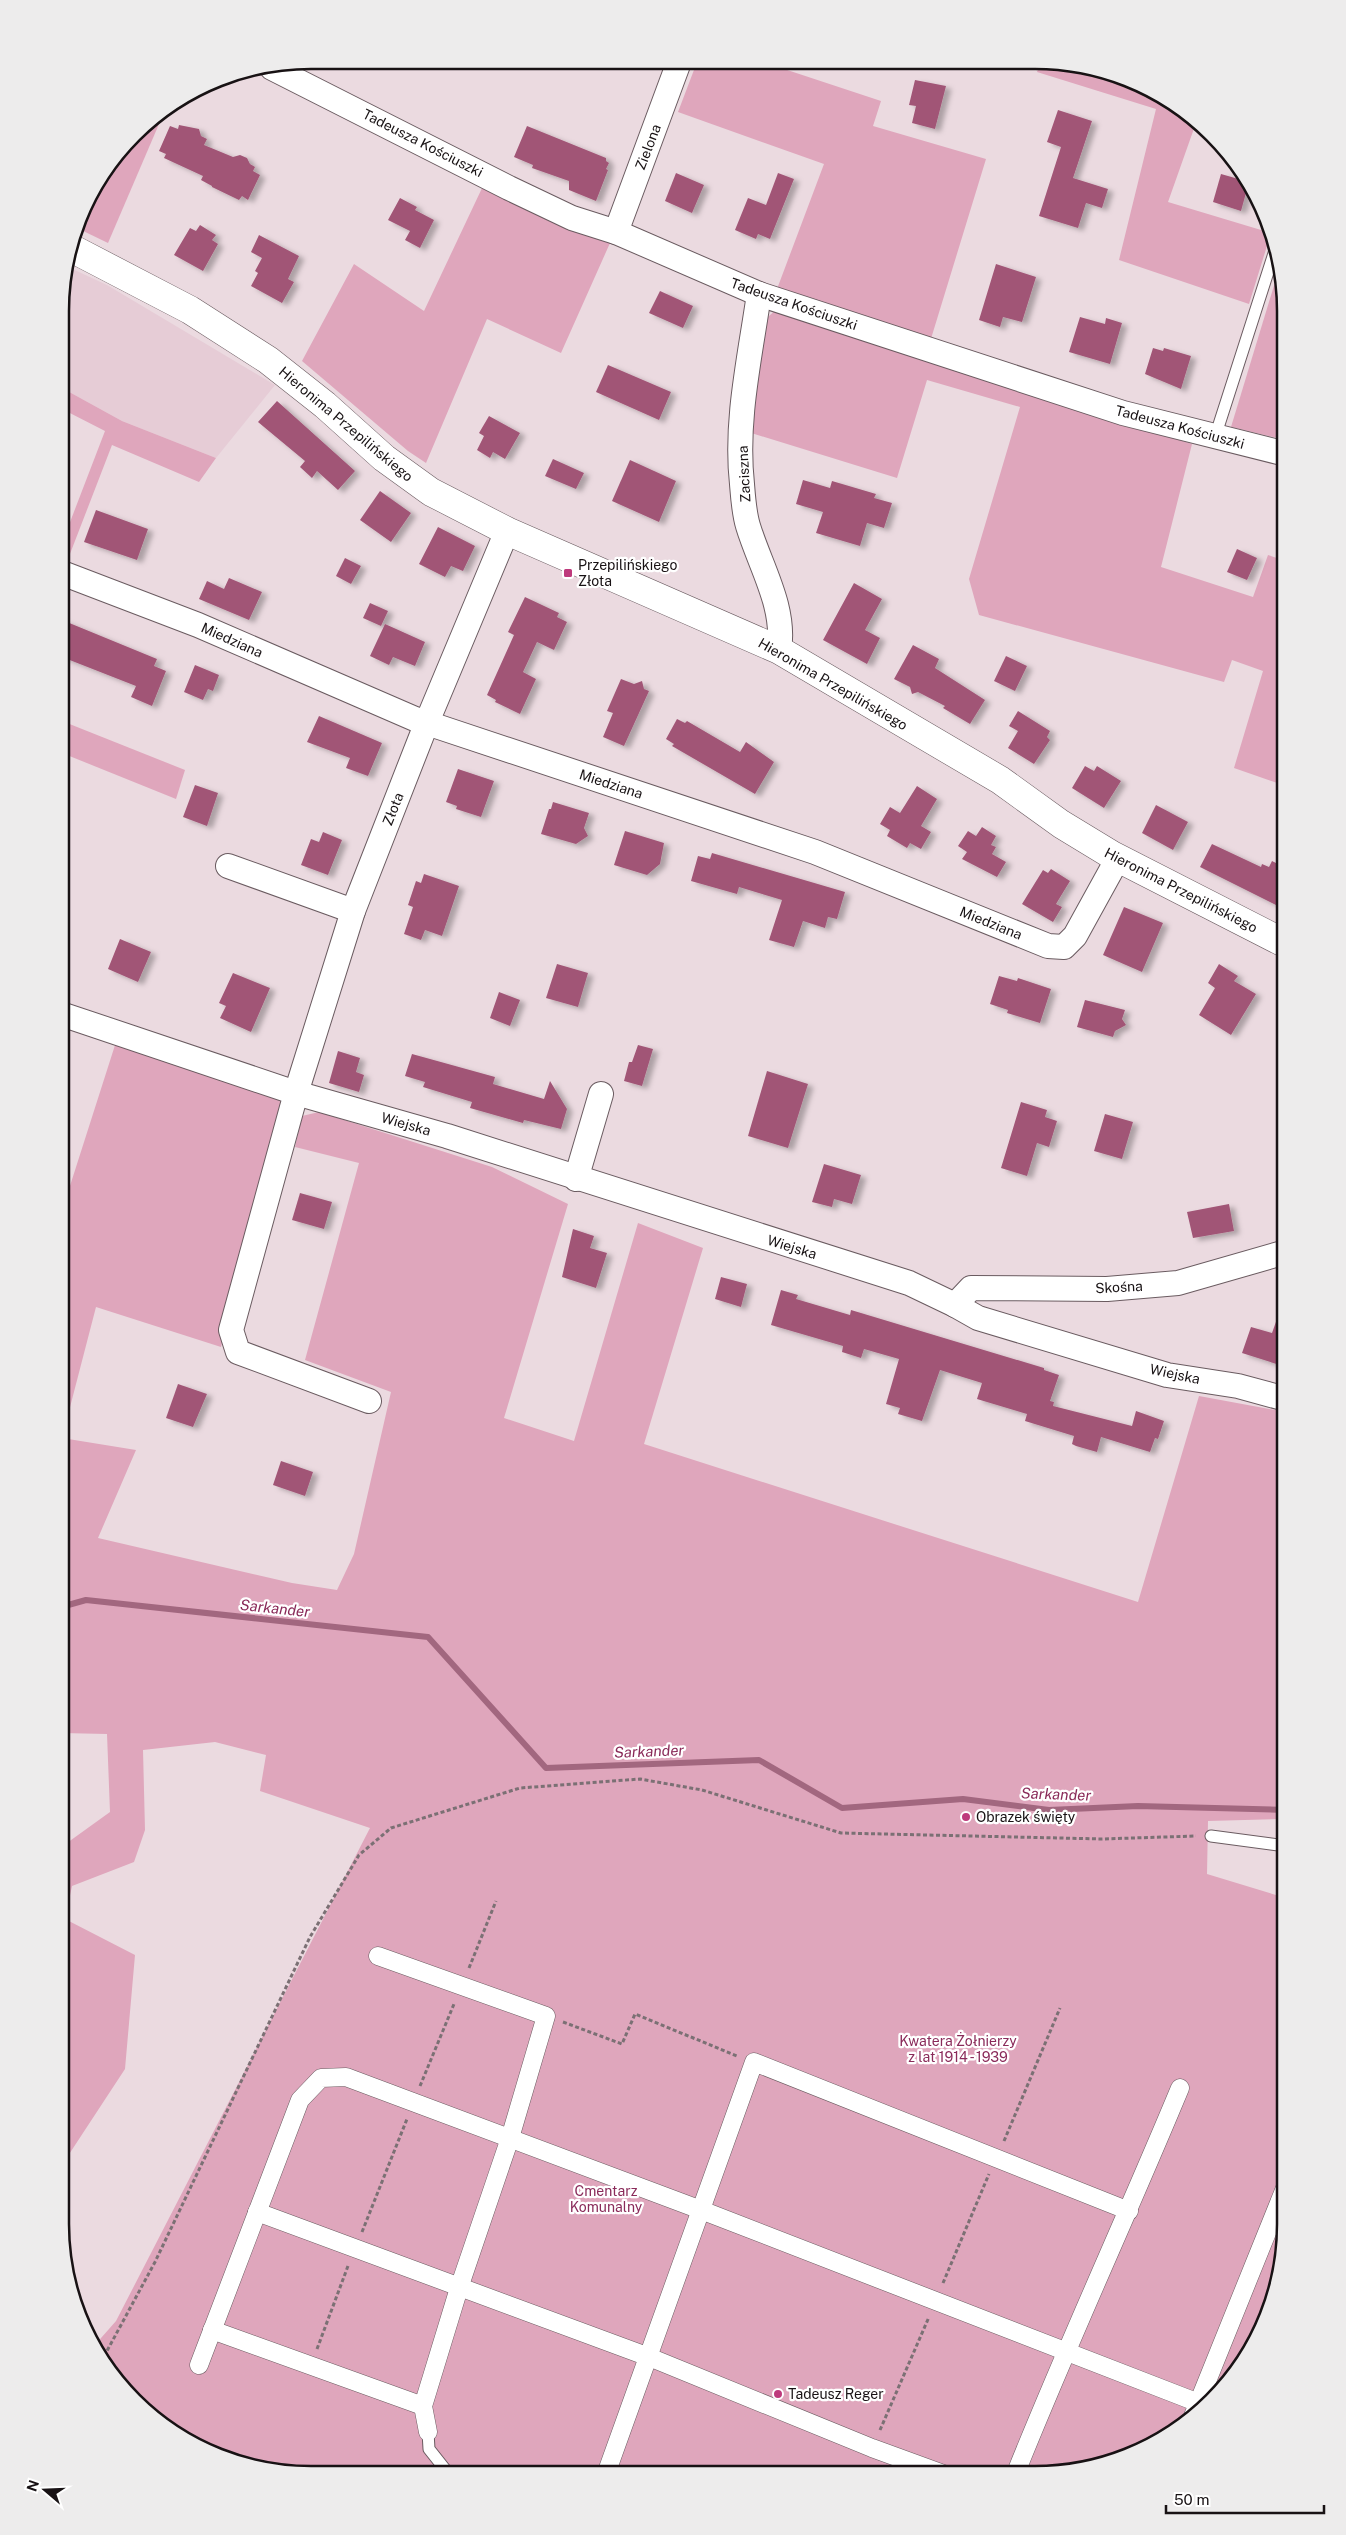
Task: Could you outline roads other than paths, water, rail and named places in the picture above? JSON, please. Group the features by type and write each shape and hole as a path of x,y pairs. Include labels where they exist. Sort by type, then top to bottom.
{"street":[{"name":"Zielona","path":"616,232 677,69"},
{"name":"Tadeusza Kościuszki","path":"279,71 316,88 509,188 572,218 616,232 759,294 1123,413 1277,452"},
{"name":"Hieronima Przepilińskiego","path":"76,251 190,310 268,360 407,476 431,492 508,531 779,650 1000,780 1061,824 1118,858 1277,939"},
{"name":"Zaciszna","path":"759,294 742,412 742,483 748,524 780,617 782,634 779,650"},
{"name":"Złota","path":"296,1093 353,911 427,722 508,531"},
{"name":"Miedziana","path":"69,576 198,625 415,720 427,722 815,852 1048,946 1064,947 1075,936 1118,858"},
{"path":"228,866 353,911"},
{"name":"Wiejska","path":"69,1017 296,1093 447,1136 576,1179 909,1283 955,1304 978,1318 1167,1375 1238,1386 1277,1397"},
{"path":"296,1093 231,1330 238,1352 369,1401"},
{"path":"576,1179 602,1094"},
{"name":"Skośna","path":"955,1304 971,1288 1107,1289 1178,1283 1277,1255"},
{"path":"378,1956 546,2016 510,2138 459,2288 423,2406 428,2432"},
{"path":"609,2466 754,2062 1129,2211"},
{"path":"199,2366 300,2100 320,2078 346,2076 1065,2350 1194,2406"},
{"path":"1018,2466 1065,2350 1129,2211 1180,2088"},
{"path":"1201,2400 1277,2210"},
{"path":"257,2212 649,2357 872,2448 921,2466"},
{"path":"212,2330 423,2406"}],"lane":[{"path":"1215,437 1272,259"},
{"path":"1211,1836 1277,1845"},
{"path":"428,2432 429,2449 442,2466"}],"waterway":[{"name":"Sarkander","path":"69,1605 86,1600 428,1637 546,1768 759,1760 842,1808 963,1799 1049,1810 1138,1806 1277,1810"}],"place":[{"name":"Przepilińskiego Złota","path":"568,573"},
{"name":"Obrazek święty","path":"966,1817"},
{"name":"Tadeusz Reger","path":"778,2394"}],"park label":[{"name":"Kwatera Żołnierzy z lat 1914 - 1939","path":"958,2050"},
{"name":"Cmentarz Komunalny","path":"606,2200"}]}
